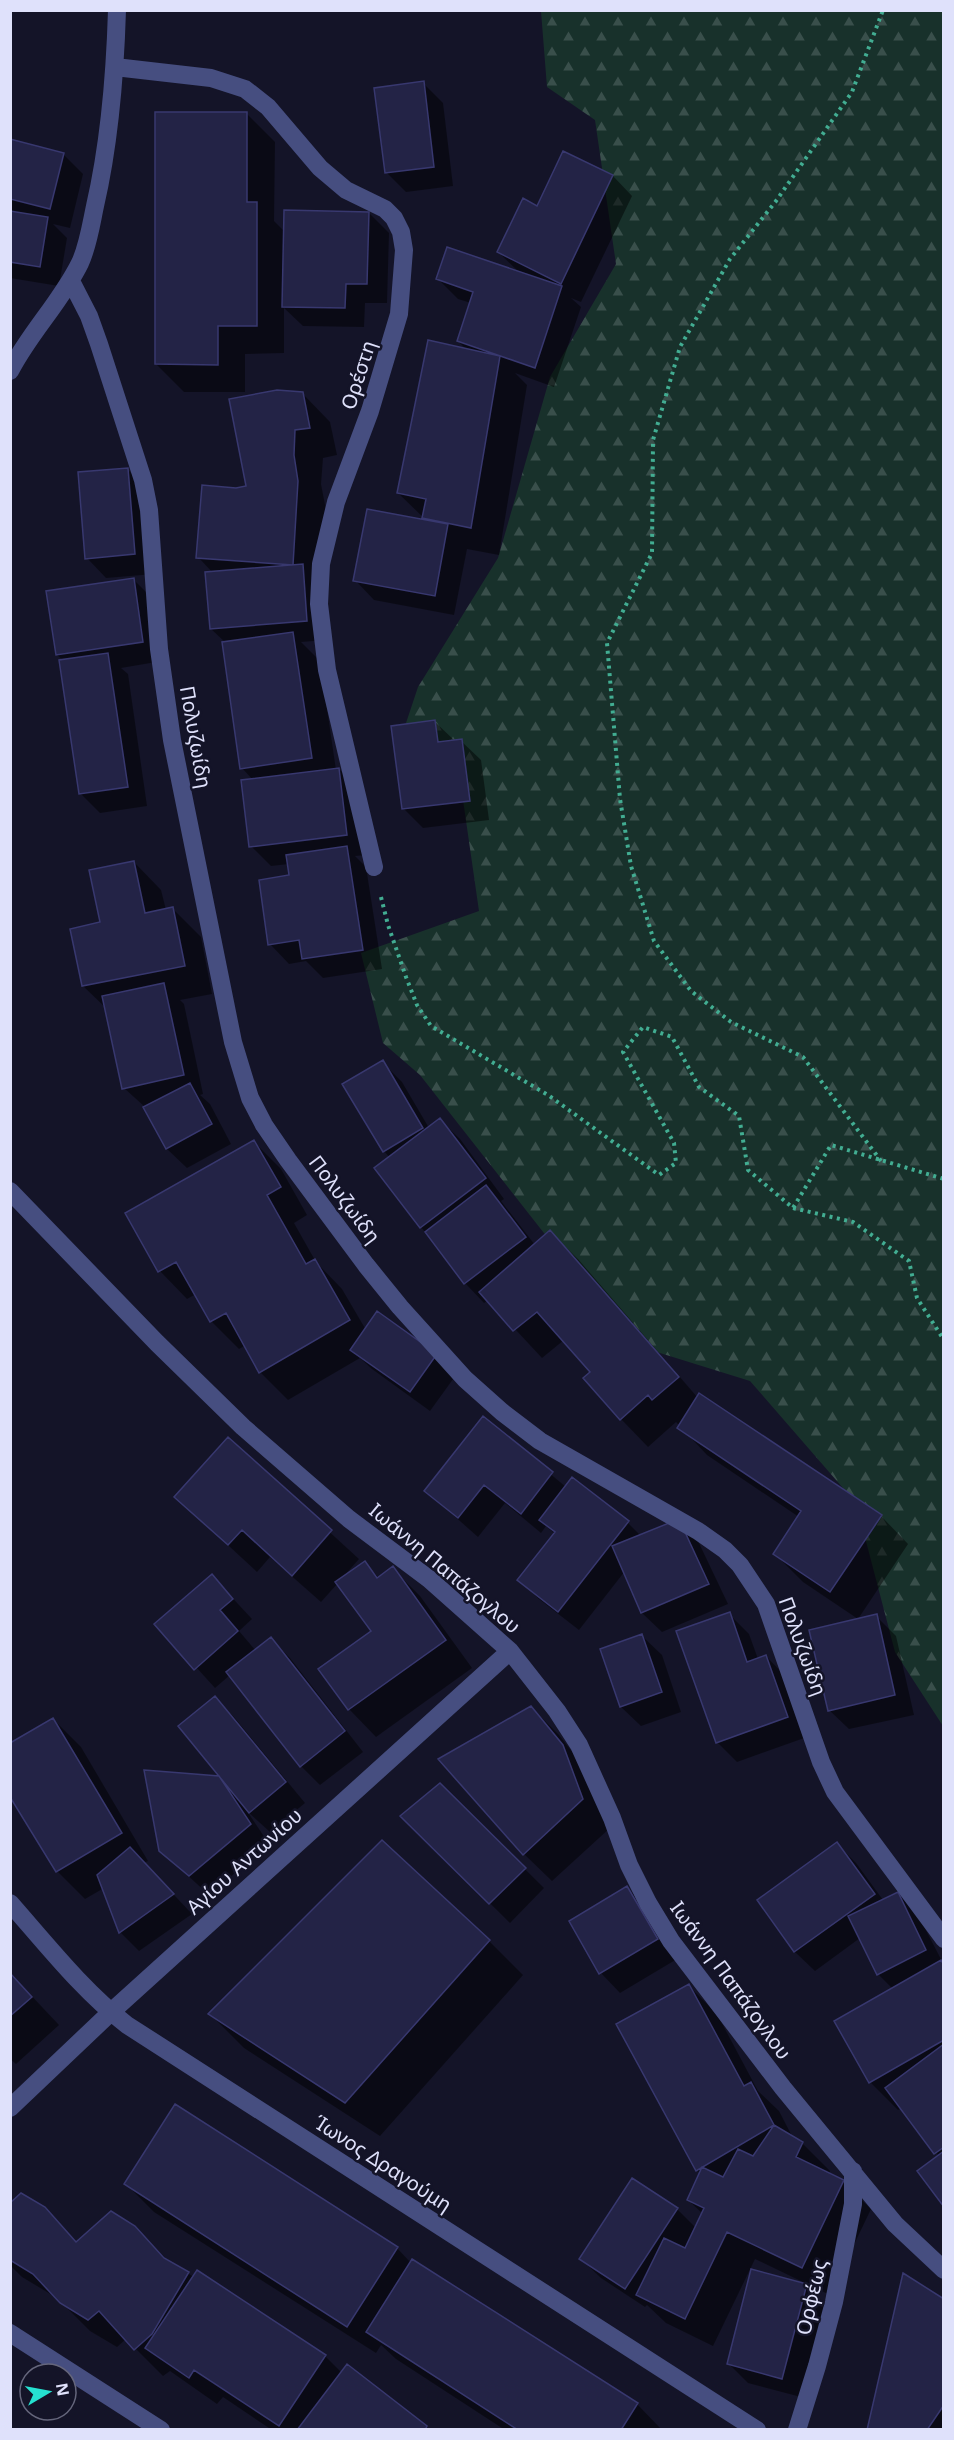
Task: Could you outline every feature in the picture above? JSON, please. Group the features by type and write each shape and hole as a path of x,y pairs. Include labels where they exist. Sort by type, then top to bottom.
{"street":[{"path":"10,371 23,347 71,281 81,260 99,188 110,130 117,10"},
{"name":"Ορέστη","path":"115,67 211,78 245,89 268,107 320,168 346,190 385,209 394,218 401,232 404,269 399,314 370,411 336,502 321,564 318,604 327,670 374,867"},
{"name":"Πολυζωίδη","path":"71,281 89,316 99,344 142,480 150,528 159,649 172,740 233,1042 250,1098 264,1125 346,1239 400,1307 465,1379 502,1412 540,1441 698,1531 725,1550 740,1565 766,1604 811,1736 836,1792 944,1939"},
{"name":"Ιωάννη Παπάζογλου","path":"10,1191 157,1343 243,1427 350,1519 429,1579 510,1651 536,1683 579,1745 612,1818 629,1865 671,1941 783,2088 909,2240 944,2270"},
{"name":"Αγίου Αντωνίου","path":"10,2108 110,2013 510,1651"},
{"name":"Ίωνος Δραγούμη","path":"10,1903 110,2013 140,2035 757,2430"},
{"name":"Ορφέως","path":"797,2430 818,2366 834,2302 853,2204 853,2171"},
{"path":"10,2333 161,2430"}],"path":[{"path":"881,1161 803,1057 731,1022 691,991 654,941 631,866 620,799 607,643 652,553 653,440 680,347 730,259 776,201 852,92 883,10"},
{"path":"374,867 388,925 406,976 417,1005 431,1026 548,1095 659,1174 676,1163 675,1143 623,1052 643,1027 672,1037 699,1087 739,1116 748,1170 793,1208 853,1222 909,1261 917,1298 944,1340"},
{"path":"793,1208 831,1145 944,1179"}],"green space":[{"path":"541,11 943,11 943,1726 895,1652 856,1503 750,1381 631,1344 420,1075 383,1043 361,953 479,911 457,758 397,750 418,687 498,558 550,377 616,264 595,120 547,87"}],"building":[{"path":"424,81 434,167 385,173 374,88"},
{"path":"155,112 247,112 247,202 257,202 257,326 218,326 218,365 155,364"},
{"path":"10,139 64,153 50,209 10,199"},
{"path":"563,151 613,175 561,284 497,252 523,198 537,206"},
{"path":"284,210 369,212 367,284 346,284 345,308 282,307"},
{"path":"10,211 48,217 40,267 10,262"},
{"path":"447,247 562,286 535,368 457,341 473,292 436,279"},
{"path":"428,340 500,356 471,528 422,518 426,499 397,493"},
{"path":"277,390 303,392 310,428 295,430 294,455 298,481 293,565 196,558 202,485 236,488 246,486 229,399"},
{"path":"128,468 135,554 85,559 78,472"},
{"path":"367,509 448,524 435,596 353,581"},
{"path":"303,564 307,621 210,629 205,572"},
{"path":"134,578 143,642 56,655 46,591"},
{"path":"293,632 312,758 240,769 222,642"},
{"path":"108,653 128,787 79,794 59,660"},
{"path":"435,720 438,742 462,739 470,801 402,809 391,726"},
{"path":"339,768 347,835 249,847 241,780"},
{"path":"347,846 363,950 302,959 299,940 268,945 259,880 289,875 286,855"},
{"path":"134,861 145,913 173,907 185,966 82,986 70,929 100,922 89,870"},
{"path":"164,983 184,1075 122,1089 102,996"},
{"path":"383,1060 423,1128 383,1152 342,1084"},
{"path":"190,1083 212,1124 166,1149 143,1107"},
{"path":"440,1118 486,1178 420,1228 374,1168"},
{"path":"254,1140 281,1187 267,1195 306,1264 315,1259 350,1320 259,1373 226,1313 210,1322 176,1262 158,1272 125,1213"},
{"path":"486,1185 526,1237 464,1284 425,1232"},
{"path":"550,1230 679,1377 652,1400 648,1395 620,1420 583,1378 590,1372 537,1312 513,1331 479,1292"},
{"path":"377,1311 437,1354 410,1392 350,1350"},
{"path":"699,1393 882,1515 830,1592 773,1554 801,1511 677,1428"},
{"path":"483,1416 553,1472 521,1514 484,1485 458,1518 424,1491"},
{"path":"228,1437 332,1530 292,1576 242,1530 228,1545 174,1497"},
{"path":"572,1477 629,1521 558,1612 517,1580 555,1532 539,1520"},
{"path":"679,1519 709,1584 641,1613 612,1546"},
{"path":"365,1561 377,1578 393,1566 446,1640 348,1710 318,1669 371,1631 335,1582"},
{"path":"212,1574 233,1599 220,1610 238,1631 194,1670 154,1624"},
{"path":"730,1612 747,1662 766,1655 788,1717 716,1743 676,1631"},
{"path":"877,1614 895,1695 828,1711 809,1630"},
{"path":"642,1634 662,1692 620,1707 600,1649"},
{"path":"271,1637 345,1731 300,1767 226,1672"},
{"path":"215,1696 286,1782 249,1813 178,1726"},
{"path":"531,1706 563,1745 583,1799 523,1855 438,1759"},
{"path":"53,1718 122,1833 56,1872 10,1797 10,1743"},
{"path":"144,1770 219,1776 251,1824 189,1876 159,1851"},
{"path":"440,1783 526,1868 489,1904 400,1816"},
{"path":"382,1840 490,1940 345,2103 208,2014"},
{"path":"837,1842 875,1894 794,1952 757,1900"},
{"path":"130,1847 174,1894 119,1933 97,1875"},
{"path":"627,1886 658,1939 599,1974 569,1921"},
{"path":"898,1892 926,1950 877,1975 848,1916"},
{"path":"941,1960 944,1965 944,2040 869,2083 834,2021"},
{"path":"10,1973 32,1997 10,2016"},
{"path":"689,1984 744,2086 751,2082 774,2125 696,2171 616,2024"},
{"path":"944,2044 944,2147 934,2154 885,2088"},
{"path":"175,2104 398,2247 347,2327 124,2184"},
{"path":"774,2125 803,2142 796,2157 844,2180 802,2268 727,2232 685,2319 636,2295 664,2238 685,2248 704,2208 687,2200 702,2167 723,2177 738,2149 753,2156"},
{"path":"944,2151 944,2207 917,2171"},
{"path":"632,2178 678,2208 625,2289 579,2259"},
{"path":"21,2193 45,2207 76,2242 111,2211 135,2226 164,2258 189,2272 152,2334 134,2350 99,2311 88,2320 60,2303 33,2274 10,2260 10,2203"},
{"path":"412,2259 638,2403 621,2430 518,2430 366,2332"},
{"path":"751,2269 807,2284 782,2379 727,2364"},
{"path":"197,2270 326,2355 279,2426 194,2370 189,2378 145,2348"},
{"path":"903,2273 944,2299 944,2405 927,2430 867,2430"},
{"path":"347,2364 427,2426 425,2430 297,2430"}]}
